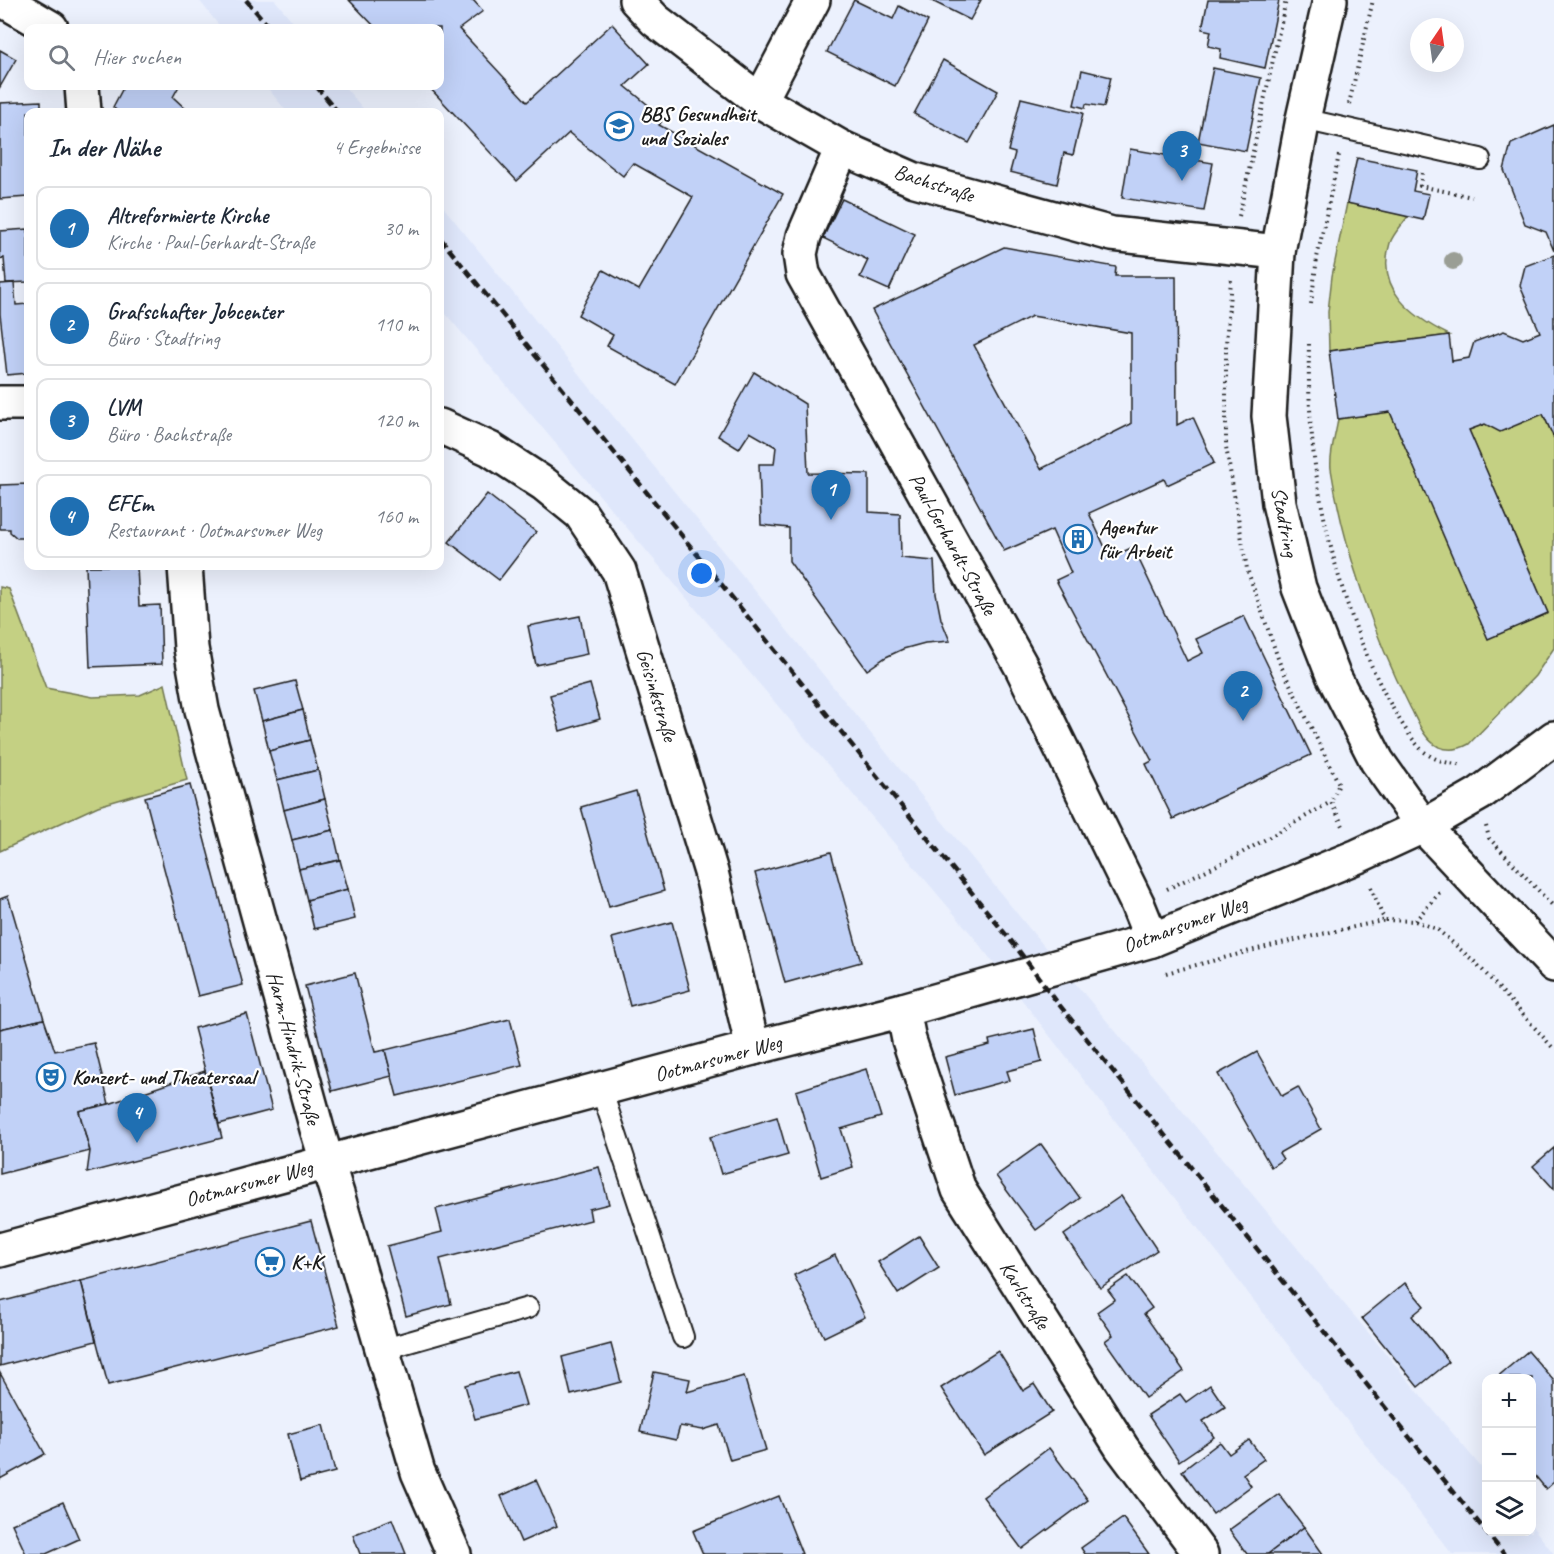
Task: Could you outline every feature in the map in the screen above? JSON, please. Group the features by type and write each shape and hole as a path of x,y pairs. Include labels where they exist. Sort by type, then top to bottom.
{"street":[{"path":"3,0 44,24"},
{"name":"Bachstraße","path":"636,0 655,20 760,101 842,148 915,180 1112,234 1278,252"},
{"path":"760,101 813,0"},
{"name":"Stadtring","path":"1330,0 1303,119 1278,252 1271,342 1269,416 1279,503 1299,588 1333,675 1377,761 1423,826 1554,965"},
{"path":"82,90 84,108"},
{"name":"Paul-Gerhardt-Straße","path":"842,148 804,236 800,254 803,274 1021,666 1137,903 1152,940"},
{"path":"0,403 24,403"},
{"name":"Geisinkstraße","path":"444,428 490,449 544,484 572,506 581,514 619,572 711,872 753,1048"},
{"name":"Harm-Hindrik-Straße","path":"185,570 191,648 202,710 381,1350 418,1473 454,1554"},
{"name":"Ootmarsumer Weg","path":"0,1250 753,1048 903,1010 1152,940 1358,856 1423,826 1479,794 1554,738"},
{"name":"Karlstraße","path":"903,1010 909,1040 959,1190 1122,1448 1201,1554"}],"lane":[{"path":"1303,119 1480,159"},
{"path":"601,1089 683,1337"},
{"path":"381,1350 528,1308"}],"path":[{"path":"1310,312 1317,258 1373,0"},
{"path":"1423,168 1420,186 1472,197"},
{"path":"1310,335 1308,393 1314,459 1329,542 1357,629 1377,677 1394,710 1422,750 1445,763 1458,764 1489,807 1484,816 1488,838 1554,908"},
{"path":"1137,903 1238,855 1331,802"}],"shaded area":[{"path":"199,0 275,0 295,24 218,24"},
{"path":"269,90 347,90 363,108 284,108"},
{"path":"444,208 1028,927 1482,1468 1482,1536 1536,1536 1536,1531 1554,1554 1452,1554 972,935 444,312"}],"green space":[{"path":"1347,203 1408,216 1390,243 1387,260 1388,275 1400,300 1422,320 1449,335 1329,351 1328,312 1332,276"},
{"path":"1390,412 1489,638 1548,613 1469,430 1485,424 1543,414 1554,439 1554,648 1535,676 1469,744 1458,748 1439,747 1429,740 1410,707 1372,621 1352,560 1336,499 1331,463 1338,419"},
{"path":"0,587 9,589 46,688 93,697 140,695 165,684 187,780 98,806 0,851"}],"building":[{"path":"349,0 473,0 483,11 459,29 527,102 612,24 649,64 625,86 664,118 659,125 783,194 675,384 607,346 613,335 578,315 603,270 639,290 693,197 633,163 623,176 569,133 517,181 432,90 444,90 444,24 372,24"},
{"path":"854,0 893,19 899,6 928,21 895,86 827,52"},
{"path":"930,0 981,0 970,20"},
{"path":"1208,0 1279,0 1265,68 1220,58 1221,49 1208,46 1211,31 1202,29"},
{"path":"0,50 16,59 0,87"},
{"path":"943,60 998,91 969,143 914,114"},
{"path":"1213,68 1261,78 1246,151 1198,142"},
{"path":"1082,70 1111,77 1104,107 1086,104 1085,108 1074,105"},
{"path":"122,90 177,90 173,97 185,108 114,108"},
{"path":"1021,98 1083,113 1073,155 1064,153 1057,184 1010,172 1015,153 1008,151"},
{"path":"41,101 41,108 24,108 24,197 0,199 0,103"},
{"path":"1554,125 1554,251 1546,232 1525,224 1504,170 1511,144"},
{"path":"1130,149 1213,163 1204,211 1122,198"},
{"path":"1357,158 1417,170 1413,191 1429,194 1423,220 1347,203"},
{"path":"842,199 915,234 889,290 860,277 868,260 823,238"},
{"path":"24,229 24,282 6,283 4,258 0,259 0,231"},
{"name":"Agentur für Arbeit","path":"1004,247 1116,267 1115,276 1176,276 1177,425 1193,417 1214,463 1167,485 1164,479 1089,513 1110,558 1133,547 1187,661 1203,653 1196,639 1244,616 1311,755 1173,819 1146,764 1152,761 1056,580 1071,573 1052,530 1004,551 872,310","holes":["1032,316 1131,333 1131,424 1041,469 974,345"]},
{"path":"1554,255 1554,438 1543,414 1500,432 1485,424 1469,430 1548,613 1488,639 1390,412 1338,419 1329,351 1449,335 1452,361 1469,358 1474,342 1504,331 1523,339 1540,332 1520,286 1525,266"},
{"path":"14,283 16,305 24,304 24,373 7,375 0,314 0,284"},
{"path":"754,372 805,404 808,473 869,474 869,512 900,514 901,558 934,561 936,594 941,619 950,641 925,643 903,649 867,670 789,561 789,528 761,525 759,464 774,464 776,447 750,432 739,449 718,436"},
{"path":"24,484 24,538 17,538 10,532 10,529 0,529 0,485"},
{"path":"487,494 536,532 499,580 449,542"},
{"path":"86,570 137,570 139,606 160,605 162,664 90,667"},
{"path":"580,616 587,654 536,665 528,626"},
{"path":"295,681 303,710 262,721 254,691"},
{"path":"590,684 600,719 560,731 550,695"},
{"path":"303,710 310,740 269,751 262,721"},
{"path":"310,740 318,770 277,780 269,751"},
{"path":"318,770 325,799 284,810 277,780"},
{"path":"190,785 243,985 198,996 145,797"},
{"path":"636,791 664,891 609,907 581,807"},
{"path":"325,799 333,830 292,840 284,810"},
{"path":"333,830 340,860 299,869 292,840"},
{"path":"831,852 861,962 785,983 755,873"},
{"path":"340,860 348,889 307,900 299,869"},
{"path":"348,889 355,919 314,929 307,900"},
{"path":"8,896 44,1019 0,1029 0,899"},
{"path":"672,922 690,990 630,1006 612,938"},
{"path":"355,973 375,1052 385,1050 392,1076 332,1091 305,986"},
{"path":"247,1014 272,1110 219,1124 194,1028"},
{"name":"Konzert- und Theatersaal","path":"44,1019 55,1051 94,1043 109,1104 79,1111 90,1151 0,1174 0,1029"},
{"path":"510,1019 522,1065 397,1096 385,1050"},
{"path":"1034,1029 1042,1062 1007,1071 1010,1080 955,1095 945,1057 990,1045 989,1040"},
{"path":"1257,1052 1282,1096 1298,1087 1321,1129 1279,1153 1283,1159 1271,1167 1218,1074"},
{"path":"866,1069 881,1117 841,1129 853,1167 821,1177 796,1091"},
{"path":"205,1071 222,1138 87,1173 90,1151 79,1111 109,1104"},
{"path":"777,1117 788,1155 721,1174 710,1137"},
{"path":"1041,1144 1080,1198 1036,1230 996,1176"},
{"path":"1554,1148 1554,1189 1533,1166"},
{"path":"599,1167 609,1204 589,1209 591,1220 440,1259 451,1304 406,1316 387,1246 442,1232 436,1209"},
{"path":"1121,1196 1157,1250 1100,1288 1064,1235"},
{"path":"311,1221 339,1326 108,1385 81,1281"},
{"path":"919,1236 939,1268 898,1294 878,1262"},
{"path":"835,1255 865,1317 824,1337 794,1275"},
{"path":"1128,1276 1152,1308 1144,1314 1184,1371 1145,1398 1105,1341 1113,1335 1097,1312 1115,1299 1108,1290"},
{"path":"81,1281 96,1341 0,1366 0,1302"},
{"path":"1405,1283 1424,1306 1412,1316 1449,1362 1418,1387 1362,1318"},
{"path":"611,1344 621,1382 571,1395 562,1357"},
{"path":"998,1351 1023,1391 1034,1384 1052,1412 984,1455 941,1388"},
{"path":"1528,1351 1554,1381 1554,1482 1546,1489 1536,1477 1536,1374 1501,1374"},
{"path":"516,1371 526,1405 475,1419 465,1385"},
{"path":"654,1372 690,1379 687,1392 744,1376 766,1450 730,1460 719,1425 703,1430 680,1426 676,1440 640,1432"},
{"path":"0,1373 45,1454 0,1479"},
{"path":"1210,1385 1225,1407 1203,1421 1214,1437 1179,1461 1148,1415 1180,1394 1186,1402"},
{"path":"323,1425 335,1472 300,1481 288,1434"},
{"path":"1249,1440 1264,1459 1243,1474 1251,1486 1213,1514 1182,1471 1220,1442 1229,1454"},
{"path":"1049,1448 1088,1500 1022,1549 983,1497"},
{"path":"536,1480 557,1526 521,1542 501,1496"},
{"path":"1279,1494 1304,1527 1268,1554 1247,1554 1229,1530"},
{"path":"779,1496 802,1554 703,1554 693,1531"},
{"path":"63,1502 79,1539 46,1554 26,1554 12,1524"},
{"path":"1123,1518 1149,1554 1085,1554 1081,1548"},
{"path":"392,1519 406,1554 360,1554 353,1535"},
{"path":"1304,1527 1323,1554 1268,1554"}],"railway":[{"path":"246,0 267,24"},
{"path":"319,90 335,108"},
{"path":"444,243 1016,947 1057,1002 1504,1554"}],"place":[{"name":"BBS Gesundheit und Soziales","path":"619,126"},
{"name":"LVM","path":"1182,181"},
{"name":"Altreformierte Kirche","path":"831,520"},
{"name":"Agentur für Arbeit","path":"1078,539"},
{"name":"Grafschafter Jobcenter","path":"1243,721"},
{"name":"Konzert- und Theatersaal","path":"51,1077"},
{"name":"EFEm","path":"137,1143"},
{"name":"K+K","path":"270,1262"}]}
